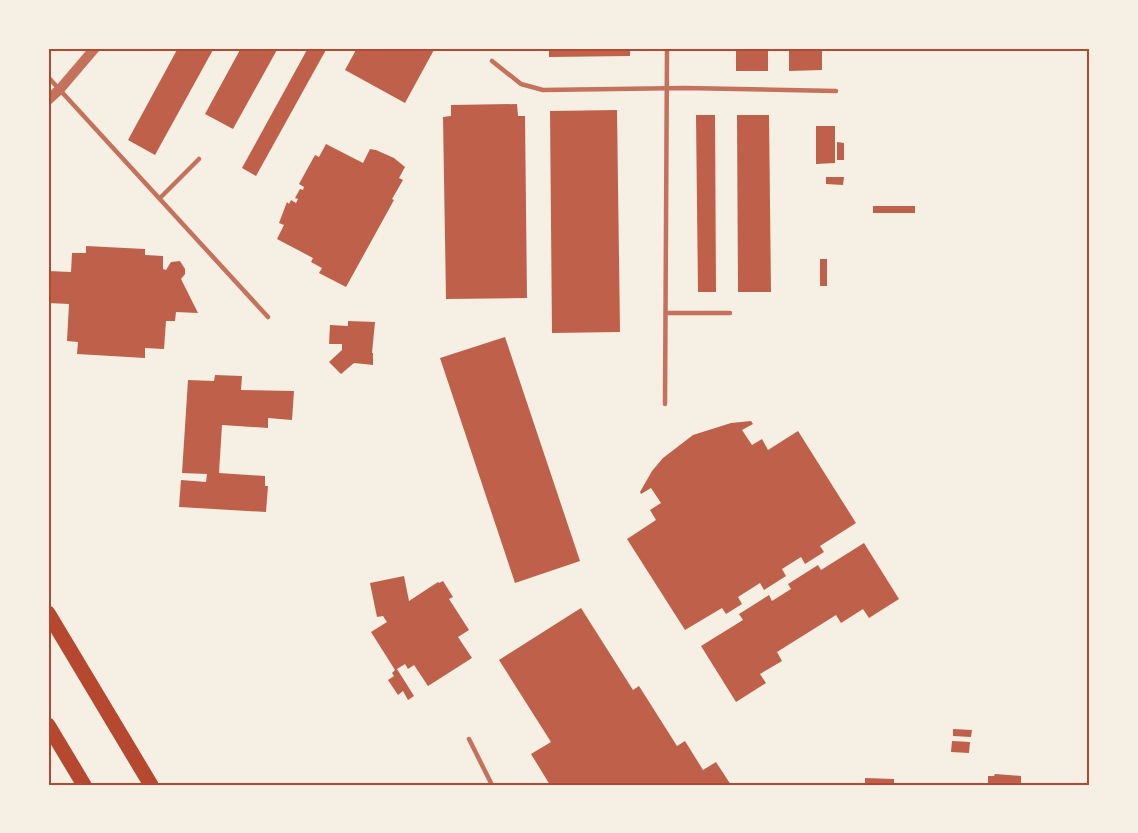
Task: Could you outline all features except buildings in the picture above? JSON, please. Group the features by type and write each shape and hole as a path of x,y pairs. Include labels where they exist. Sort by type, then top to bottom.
{"main road":[{"path":"48,613 151,785"},
{"path":"48,725 84,785"}],"street":[{"path":"48,100 95,48"}],"lane":[{"path":"665,404 668,48"},
{"path":"492,61 521,84 543,90 668,88 836,91"},
{"path":"48,77 268,317"},
{"path":"160,198 199,159"},
{"path":"666,313 730,313"},
{"path":"469,739 492,785"}]}
